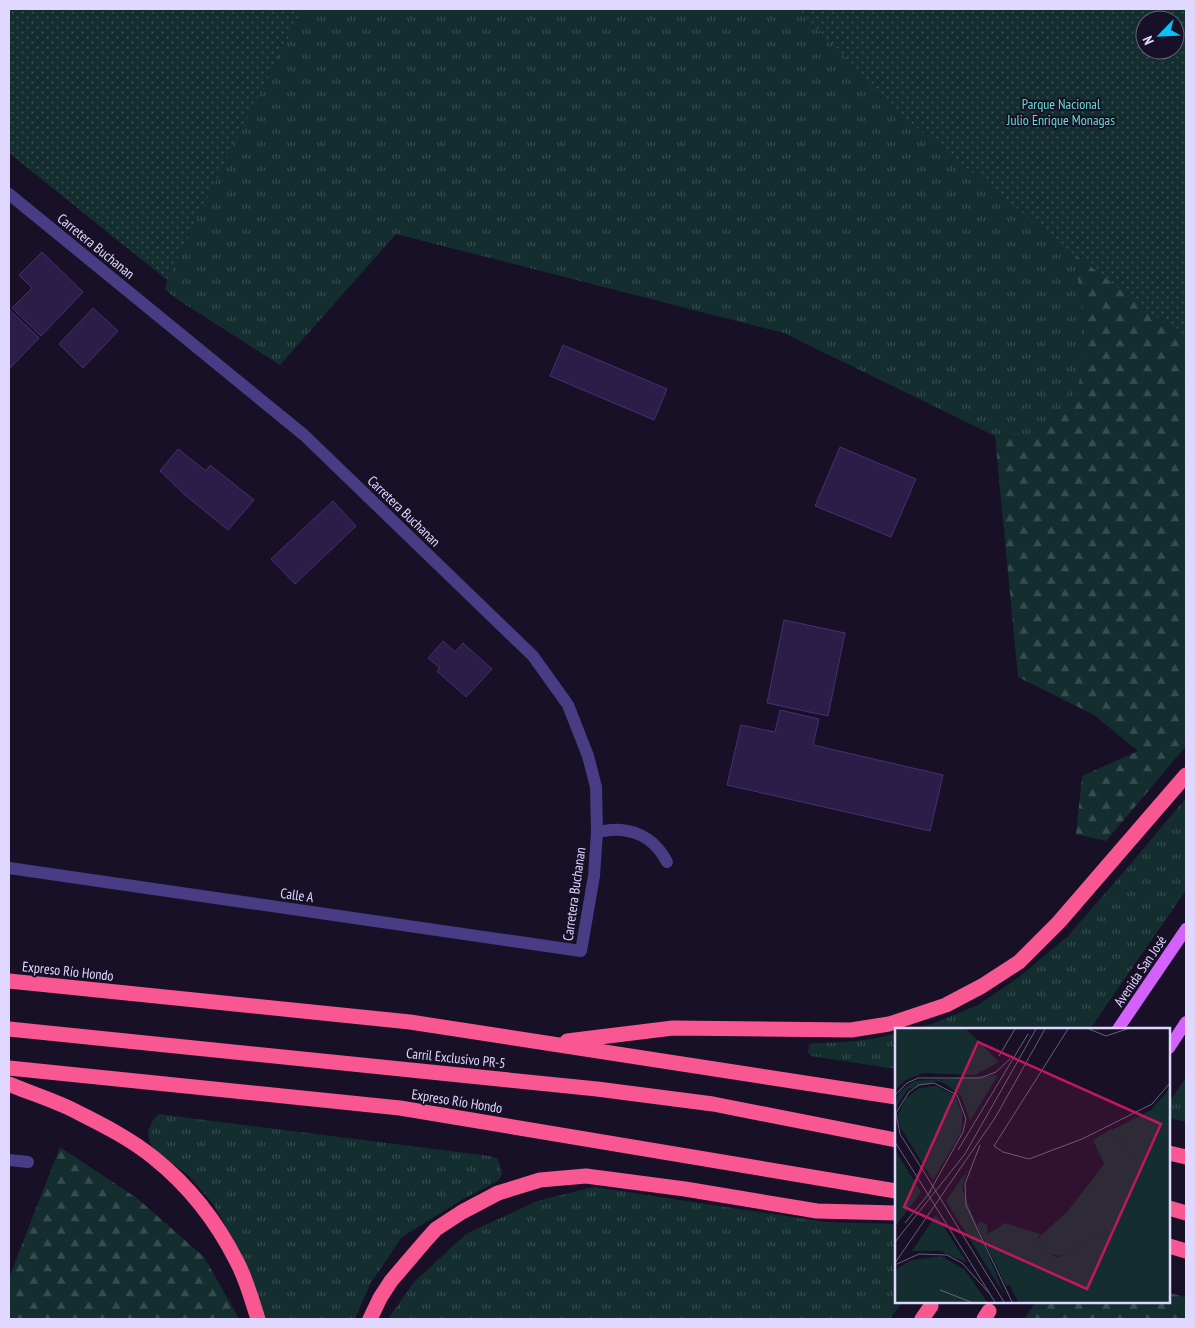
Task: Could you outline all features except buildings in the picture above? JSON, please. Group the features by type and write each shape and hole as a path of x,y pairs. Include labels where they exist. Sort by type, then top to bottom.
{"highway":[{"path":"548,1044 673,1028 851,1030 889,1024 946,1005 982,986 1018,962 1059,922 1186,775"},
{"name":"Expreso Río Hondo","path":"9,981 410,1022 895,1097"},
{"name":"Carril Exclusivo PR-5","path":"9,1029 598,1089 712,1104 895,1140"},
{"name":"Expreso Río Hondo","path":"9,1068 400,1108 895,1191"},
{"path":"9,1084 78,1112 128,1140 154,1158 177,1179 211,1218 238,1263 258,1319"},
{"path":"1170,1153 1186,1157"},
{"path":"370,1319 391,1281 436,1229 484,1200 540,1180 586,1176 685,1189 817,1212 895,1213"},
{"path":"1170,1208 1186,1213"},
{"path":"1170,1246 1186,1251"},
{"path":"922,1319 932,1304"}],"main road":[{"name":"Avenida San José","path":"1119,1028 1186,929"},
{"path":"1170,1046 1186,1022"}],"street":[{"name":"Carretera Buchanan","path":"9,194 304,435 533,656 568,705 596,787 597,832 594,876 581,951"},
{"path":"597,832 619,830 633,832 655,844 661,850 667,862"},
{"name":"Calle A","path":"9,868 581,951"},
{"path":"9,1160 28,1162"}],"green space":[{"path":"9,9 303,9 167,280 9,153"},
{"path":"236,9 878,9 1075,255 1085,338 1078,390 1031,440 995,436 784,333 396,234 280,365 165,290"},
{"name":"Parque Nacional Julio Enrique Monagas","path":"799,9 1186,9 1186,339 1075,255 895,110"},
{"path":"878,9 1186,9 1186,746 1106,841 1076,834 1082,776 1138,751 1094,715 1018,677 995,436 1031,440 1078,390 1085,338 1075,255"},
{"path":"1186,798 1186,890 1091,1028 914,1028 932,1024 978,1005 1019,977 1067,937"},
{"path":"895,1033 895,1069 811,1056 808,1052 809,1045 813,1043 834,1043 876,1038"},
{"path":"1186,1077 1186,1122 1170,1118 1170,1101"},
{"path":"158,1114 490,1156 498,1159 502,1174 498,1181 463,1199 402,1237 370,1284 355,1319 265,1319 257,1291 232,1237 213,1204 188,1175 155,1150 150,1143 148,1132"},
{"path":"60,1147 138,1199 204,1257 238,1319 9,1319 9,1278"},
{"path":"594,1187 826,1222 895,1224 895,1303 901,1303 890,1319 388,1319 414,1282 466,1234 537,1201"},
{"path":"1170,1293 1186,1297 1186,1319 1024,1319 1035,1303 1170,1303"}]}
